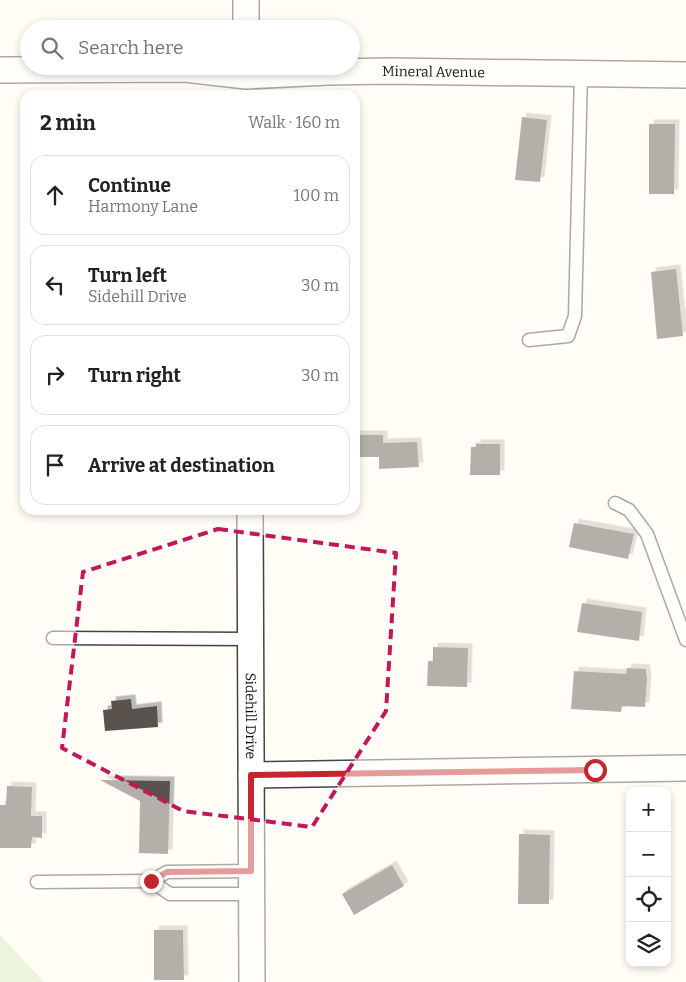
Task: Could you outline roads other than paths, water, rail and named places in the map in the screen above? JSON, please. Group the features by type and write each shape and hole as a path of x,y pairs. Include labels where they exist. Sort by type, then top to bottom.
{"street":[{"path":"246,0 246,20"},
{"name":"Mineral Avenue","path":"0,70 20,70"},
{"name":"Mineral Avenue","path":"360,71 686,75"},
{"name":"Mineral Avenue","path":"222,75 246,79 293,75"},
{"name":"Sidehill Drive","path":"250,515 252,982"},
{"path":"251,775 686,768"}],"lane":[{"path":"528,340 568,336 575,316 581,74"},
{"path":"615,503 629,510 647,534 681,610 686,640"},
{"path":"52,638 250,639"},
{"path":"37,882 151,881 167,872 251,883"},
{"path":"151,881 170,894 251,883"}]}
